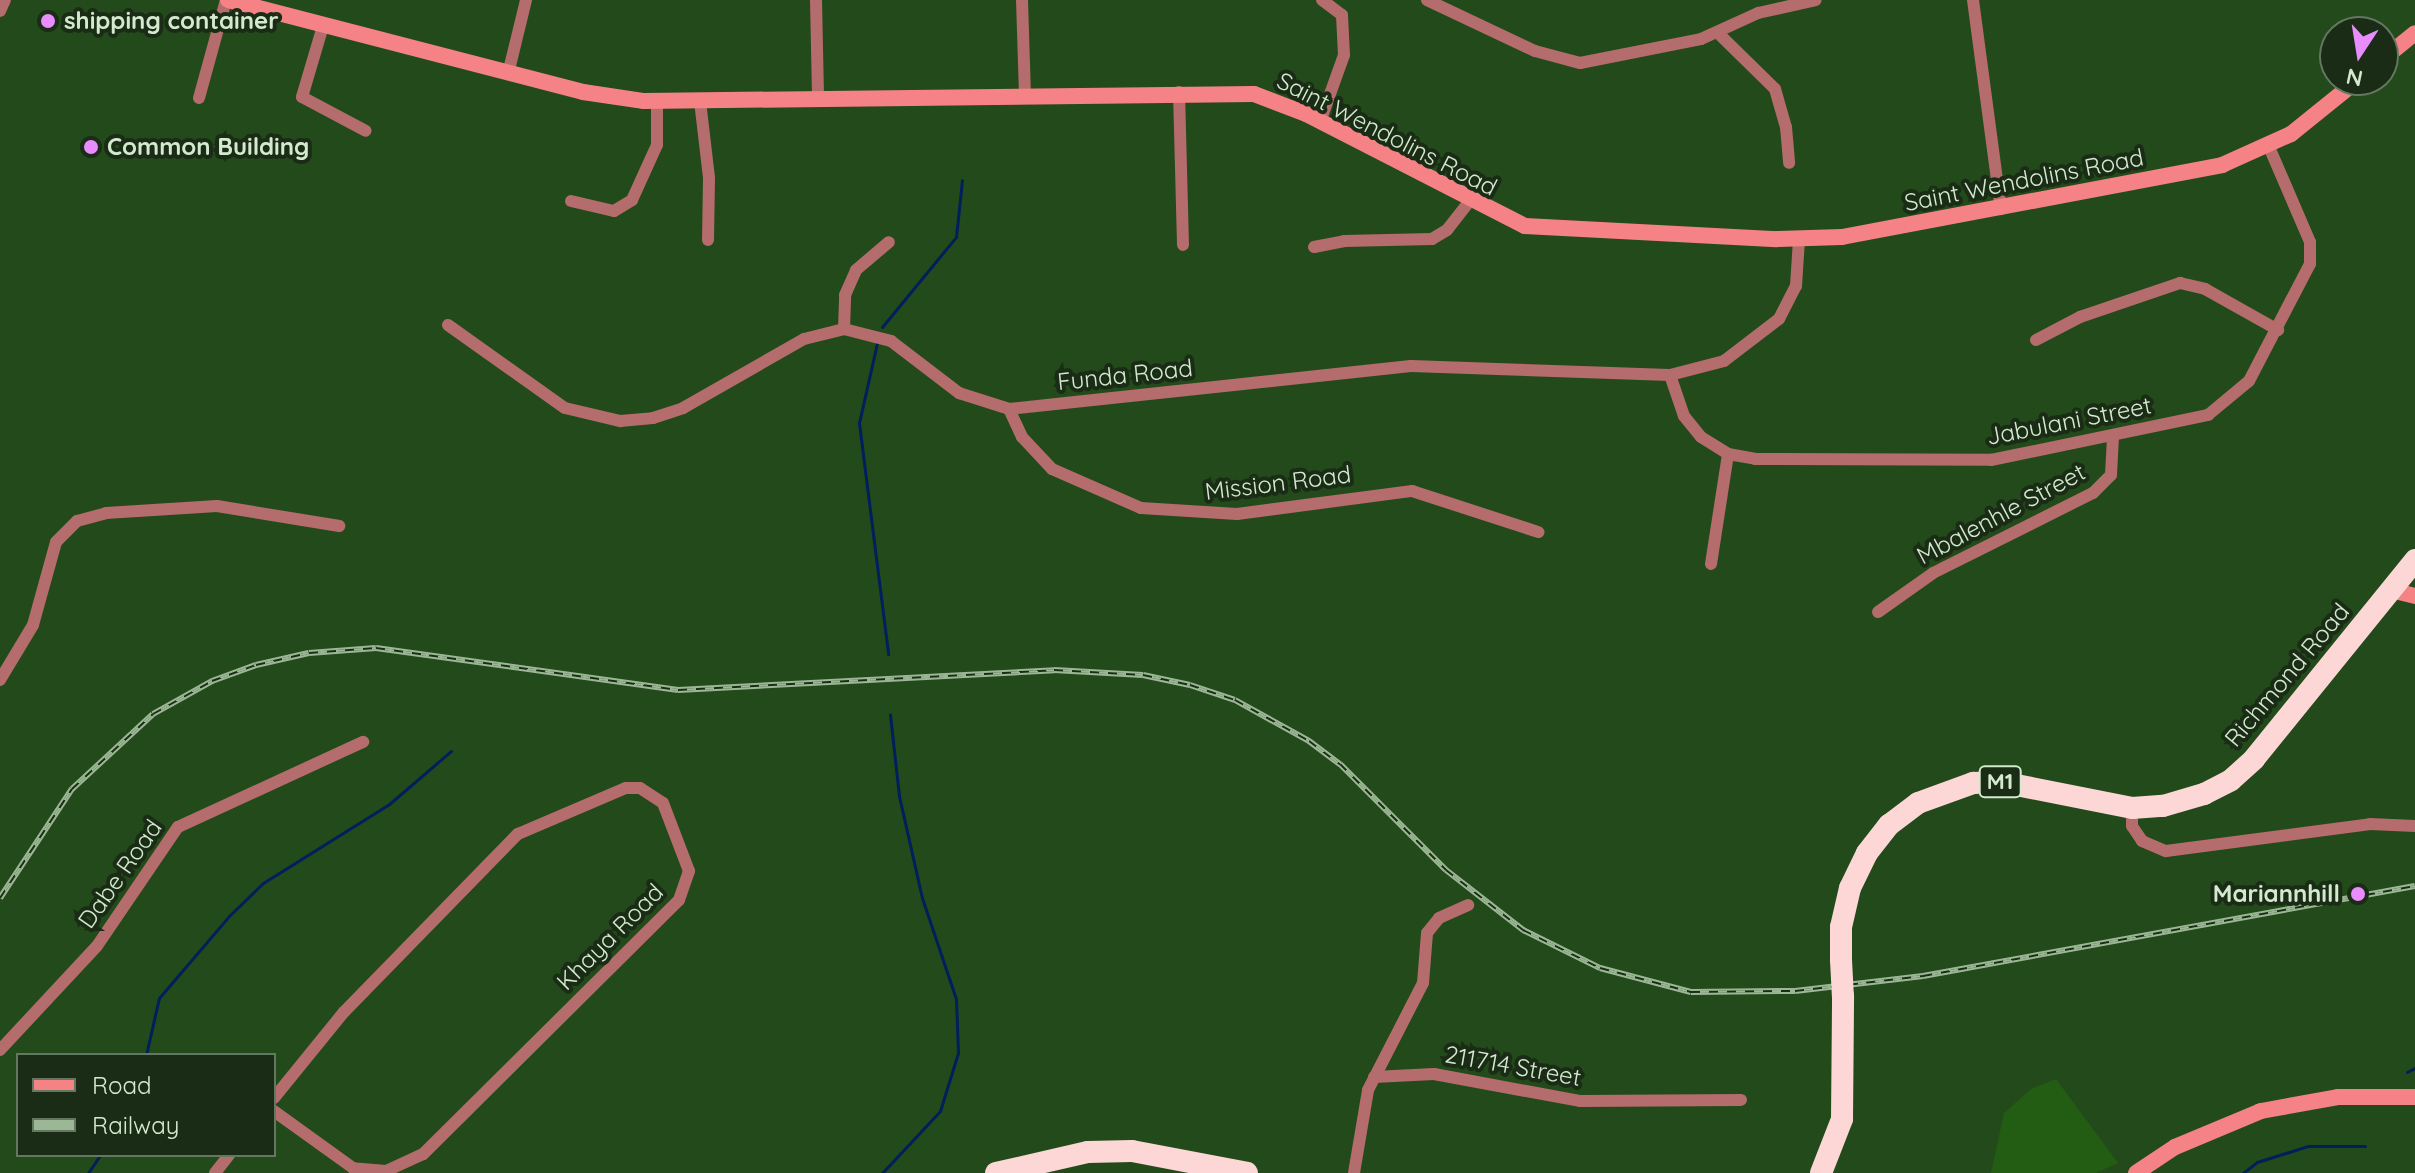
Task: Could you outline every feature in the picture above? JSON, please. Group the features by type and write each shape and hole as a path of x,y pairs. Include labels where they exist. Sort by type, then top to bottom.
{"highway":[{"name":"Richmond Road","path":"1821,1173 1842,1119 1841,927 1850,888 1867,853 1889,825 1918,803 1973,783 2001,782 2132,808 2179,803 2231,780 2415,560"},
{"path":"996,1173 1039,1160 1117,1151 1247,1173"}],"street":[{"path":"0,11 5,0"},
{"path":"199,98 227,0"},
{"name":"Saint Wendolins Road","path":"227,0 583,92 657,102 1179,92 1254,94 1320,122 1469,202 1525,226 1553,231 1799,240 2001,209 2180,175 2269,147 2337,96"},
{"path":"508,74 526,0"},
{"path":"816,0 818,99"},
{"path":"1022,0 1025,95"},
{"path":"1320,122 1344,55 1342,15 1322,0"},
{"path":"1427,0 1535,51 1580,63 1718,33 1773,4 1816,0"},
{"path":"1973,0 2001,209"},
{"path":"323,26 302,97 366,131"},
{"path":"1718,33 1775,89 1786,127 1789,163"},
{"path":"2399,46 2415,33"},
{"path":"1179,92 1183,245"},
{"path":"700,101 709,178 708,240"},
{"path":"571,201 614,211 632,200 657,145 657,102"},
{"name":"Jabulani Street","path":"1728,454 1991,460 2208,415 2226,405 2249,381 2278,330 2311,256 2310,242 2269,147"},
{"path":"1314,247 1344,241 1432,239 1447,230 1469,202"},
{"name":"Funda Road","path":"448,325 565,408 620,421 675,412 804,339 844,329 891,341 959,393 1009,409 1411,366 1670,375 1724,361 1779,319 1796,286 1799,240"},
{"path":"844,329 845,295 856,270 889,242"},
{"path":"2036,340 2080,317 2180,283 2205,289 2278,330"},
{"path":"1670,375 1676,399 1693,429 1728,454 1711,564"},
{"name":"Mission Road","path":"1009,409 1022,437 1052,469 1141,508 1237,514 1412,491 1538,532"},
{"name":"Mbalenhle Street","path":"1878,612 1933,573 2093,493 2111,475 2113,437"},
{"path":"0,680 33,625 56,542 77,521 120,511 217,506 339,526"},
{"path":"2391,590 2415,596"},
{"name":"Dabe Road","path":"0,1050 97,946 178,827 363,742"},
{"name":"Khaya Road","path":"276,1096 344,1012 518,834 617,790 640,788 663,803 689,871 679,900 423,1154 386,1171 353,1168 316,1146 276,1113"},
{"path":"2132,808 2132,826 2142,841 2166,851 2370,824 2415,826"},
{"path":"1354,1173 1360,1118 1374,1077 1423,983 1427,933 1439,918 1468,905"},
{"name":"211714 Street","path":"1374,1077 1434,1074 1580,1101 1741,1100"},
{"path":"2136,1173 2175,1147 2261,1111 2338,1097 2415,1097"},
{"path":"215,1173 227,1157"}],"green space":[{"path":"2056,1079 2118,1163 2096,1173 1991,1173 2004,1113 2031,1089"}],"waterway":[{"path":"882,327 956,237 962,180"},
{"path":"877,343 859,423 888,654"},
{"path":"882,1173 940,1111 958,1053 956,999 922,898 899,796 890,714"},
{"path":"146,1053 159,998 230,915 263,883 388,805 451,751"},
{"path":"2407,1072 2415,1068"},
{"path":"2243,1173 2257,1162 2308,1146 2365,1146"},
{"path":"88,1173 99,1157"}],"railway":[{"path":"0,898 72,789 153,714 212,681 256,665 309,653 376,648 678,690 1054,670 1143,675 1190,685 1235,700 1309,741 1340,764 1446,870 1523,930 1600,968 1691,992 1795,991 1923,976 2415,886"}],"place":[{"name":"shipping container","path":"48,21"},
{"name":"Common Building","path":"91,147"},
{"name":"Mariannhill","path":"2358,894"}]}
